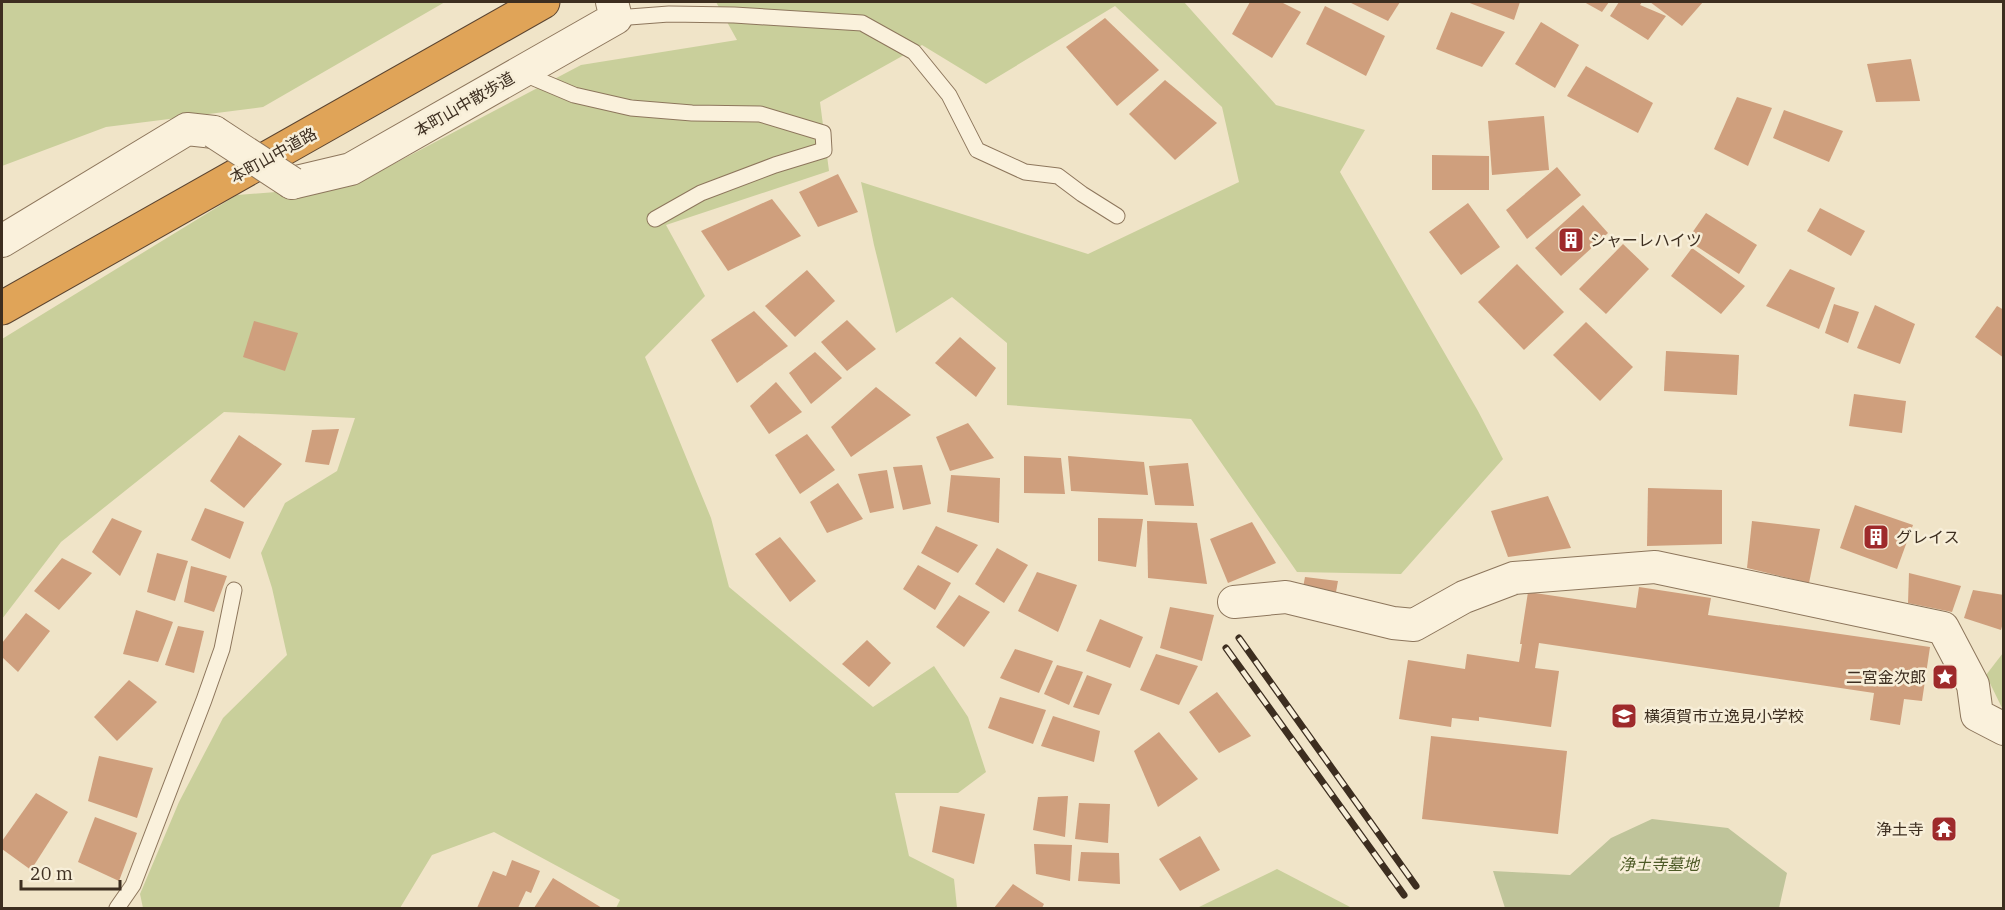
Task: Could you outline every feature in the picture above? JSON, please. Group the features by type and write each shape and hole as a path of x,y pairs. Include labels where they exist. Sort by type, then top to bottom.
{"highway":[{"name":"本町山中道路","path":"2,288 504,2"},
{"name":"本町山中道路","path":"2,309 543,2"}],"street":[{"name":"本町山中散歩道","path":"2,241 188,129 214,132 292,183 351,169 520,73 614,10"},
{"path":"1234,602 1286,597 1393,623 1414,625 1464,597 1514,578 1655,567 1943,628 1973,685 1977,715 2004,729"}],"lane":[{"path":"614,10 862,23 914,52 949,95 977,150 1025,172 1058,176 1117,216"},
{"path":"520,73 574,95 632,108 692,113 760,114 823,133 824,150 775,165 701,193 655,219"},
{"path":"117,909 133,885 204,700 222,649 234,590"}],"green space":[{"path":"2,2 445,2 263,107 106,127 2,166"},
{"path":"716,2 1184,2 1276,105 1365,130 1340,172 1478,411 1503,459 1401,574 1297,572 1191,419 1007,405 1007,343 952,297 896,333 861,182 1088,254 1239,182 1222,107 1115,6 986,84 922,45 820,102 829,171 666,225 705,296 645,357 711,518 729,587 873,707 934,666 968,717 986,772 958,793 895,793 909,856 954,879 957,908 616,908 620,900 494,832 432,855 400,908 143,908 140,894 179,802 223,718 287,655 272,588 261,553 285,503 337,471 355,418 224,412 61,542 2,619 2,339 237,195 352,186 581,65 737,40"},
{"path":"2003,653 2003,710 1986,675"},
{"name":"浄土寺墓地","path":"1652,819 1728,828 1787,873 1779,908 1505,908 1493,871 1570,875 1611,838"},
{"path":"1277,869 1352,908 1197,908"}],"building":[{"path":"1250,2 1281,2 1301,12 1272,58 1232,34"},
{"path":"1349,2 1400,2 1388,21"},
{"path":"1467,2 1520,2 1514,20"},
{"path":"1584,2 1609,2 1602,12"},
{"path":"1619,2 1642,2 1640,5 1666,16 1648,40 1610,16"},
{"path":"1650,2 1703,2 1682,26"},
{"path":"1325,6 1385,36 1366,76 1306,44"},
{"path":"1451,12 1505,32 1482,67 1436,49"},
{"path":"1105,18 1159,70 1117,106 1066,47"},
{"path":"1541,22 1579,45 1555,88 1515,64"},
{"path":"1911,59 1920,101 1876,102 1867,64"},
{"path":"1586,66 1653,103 1638,133 1567,96"},
{"path":"1165,80 1217,123 1175,160 1129,114"},
{"path":"1737,97 1772,108 1748,166 1714,149"},
{"path":"1784,110 1843,131 1829,162 1773,138"},
{"path":"1544,116 1549,170 1492,175 1488,121"},
{"path":"1432,155 1489,156 1489,190 1432,190"},
{"path":"1557,167 1581,195 1527,239 1506,210"},
{"path":"838,174 858,212 818,227 799,192"},
{"path":"772,199 801,236 728,271 701,231"},
{"path":"1468,203 1500,247 1461,275 1429,232"},
{"name":"シャーレハイツ","path":"1583,205 1608,233 1561,276 1535,248"},
{"path":"1820,208 1865,231 1851,256 1807,231"},
{"path":"1706,213 1757,245 1739,274 1687,240"},
{"path":"1623,244 1649,269 1606,314 1579,289"},
{"path":"1692,248 1745,286 1721,314 1671,276"},
{"path":"1517,264 1564,312 1524,350 1478,302"},
{"path":"1790,269 1835,288 1819,329 1766,306"},
{"path":"807,270 835,301 795,337 765,306"},
{"path":"1834,304 1859,312 1848,343 1825,333"},
{"path":"1875,305 1915,324 1900,364 1857,348"},
{"path":"1997,306 2004,310 2004,358 1975,337"},
{"path":"754,311 788,346 737,383 711,340"},
{"path":"847,320 876,349 847,371 821,342"},
{"path":"254,321 298,333 285,371 243,357"},
{"path":"1586,322 1633,367 1600,401 1553,355"},
{"path":"960,337 996,368 976,397 935,363"},
{"path":"1666,351 1739,355 1737,395 1664,391"},
{"path":"815,352 842,378 811,404 789,373"},
{"path":"776,382 802,412 769,434 750,406"},
{"path":"876,387 911,415 851,457 831,427"},
{"path":"1854,394 1906,401 1902,433 1849,426"},
{"path":"968,423 994,458 950,471 936,437"},
{"path":"339,429 329,465 305,462 312,430"},
{"path":"807,434 835,470 800,494 775,455"},
{"path":"239,435 282,464 244,508 210,481"},
{"path":"1024,456 1061,458 1065,494 1024,493"},
{"path":"1068,456 1144,462 1148,495 1071,491"},
{"path":"1188,463 1194,506 1155,505 1149,466"},
{"path":"922,465 931,504 903,510 893,467"},
{"path":"887,470 894,508 870,513 858,474"},
{"path":"951,475 1000,478 999,523 947,512"},
{"path":"838,483 863,519 827,533 810,502"},
{"path":"1648,488 1722,490 1722,544 1647,546"},
{"path":"1548,496 1571,548 1508,557 1491,511"},
{"name":"グレイス","path":"1855,505 1913,525 1897,569 1840,548"},
{"path":"205,508 244,522 230,559 191,540"},
{"path":"112,518 142,531 120,576 92,552"},
{"path":"1098,518 1143,519 1136,567 1098,561"},
{"path":"1147,521 1197,523 1207,584 1148,578"},
{"path":"1752,521 1820,529 1809,583 1747,568"},
{"path":"1252,522 1276,563 1228,583 1210,539"},
{"path":"936,526 978,545 958,573 921,553"},
{"path":"780,537 816,581 790,602 755,554"},
{"path":"997,548 1028,565 1004,603 975,584"},
{"path":"157,553 188,561 175,601 147,592"},
{"path":"62,558 92,573 59,610 34,591"},
{"path":"918,565 951,583 935,610 903,589"},
{"path":"191,566 227,576 214,612 184,602"},
{"path":"1037,572 1077,585 1058,632 1018,611"},
{"path":"1909,573 1961,586 1952,612 1908,603"},
{"path":"1305,577 1338,581 1334,603 1302,593"},
{"path":"1639,587 1711,598 1708,615 1930,647 1922,701 1904,699 1900,725 1870,720 1874,693 1539,643 1535,668 1559,671 1551,727 1479,717 1479,721 1452,718 1451,727 1399,719 1408,660 1465,669 1467,654 1519,662 1528,592 1636,608"},
{"path":"1973,590 2004,595 2004,619 2001,630 1964,618"},
{"path":"959,595 990,612 964,647 936,627"},
{"path":"1170,607 1214,615 1202,661 1160,648"},
{"path":"136,610 173,622 158,662 123,654"},
{"path":"26,613 50,631 18,672 2,657 2,643"},
{"path":"1100,619 1143,637 1130,668 1086,651"},
{"path":"178,626 204,631 194,673 165,665"},
{"path":"867,640 891,663 869,687 842,664"},
{"path":"1015,649 1053,661 1039,693 1000,678"},
{"path":"1156,654 1198,666 1179,705 1140,690"},
{"path":"1057,665 1083,672 1069,705 1044,694"},
{"path":"1087,675 1112,684 1099,715 1073,707"},
{"path":"129,680 157,702 117,741 94,717"},
{"path":"1217,692 1251,736 1219,753 1189,712"},
{"path":"1000,697 1046,710 1033,744 988,728"},
{"path":"1053,716 1100,731 1094,762 1041,746"},
{"path":"1159,732 1198,779 1158,807 1134,751"},
{"path":"1431,736 1567,751 1558,834 1422,819"},
{"path":"99,756 153,768 137,818 88,801"},
{"path":"36,793 68,812 31,870 2,849 2,841"},
{"path":"1068,796 1065,837 1033,830 1038,797"},
{"path":"1079,803 1110,804 1108,843 1075,839"},
{"path":"940,806 985,814 974,864 932,852"},
{"path":"95,817 137,833 119,881 78,862"},
{"path":"1200,836 1220,870 1180,891 1159,859"},
{"path":"1034,844 1072,845 1070,881 1036,874"},
{"path":"1081,852 1119,853 1120,884 1078,881"},
{"path":"512,860 540,871 531,893 526,891 518,908 477,908 493,871 506,876"},
{"path":"553,878 602,908 534,908"},
{"path":"1013,884 1044,904 1042,908 994,908"}],"railway":[{"path":"1239,638 1416,886"},
{"path":"1226,648 1404,895"}],"place":[{"name":"シャーレハイツ","path":"1571,240"},
{"name":"グレイス","path":"1876,537"},
{"name":"二宮金次郎","path":"1945,677"},
{"name":"横須賀市立逸見小学校","path":"1624,716"},
{"name":"浄土寺","path":"1944,829"}]}
